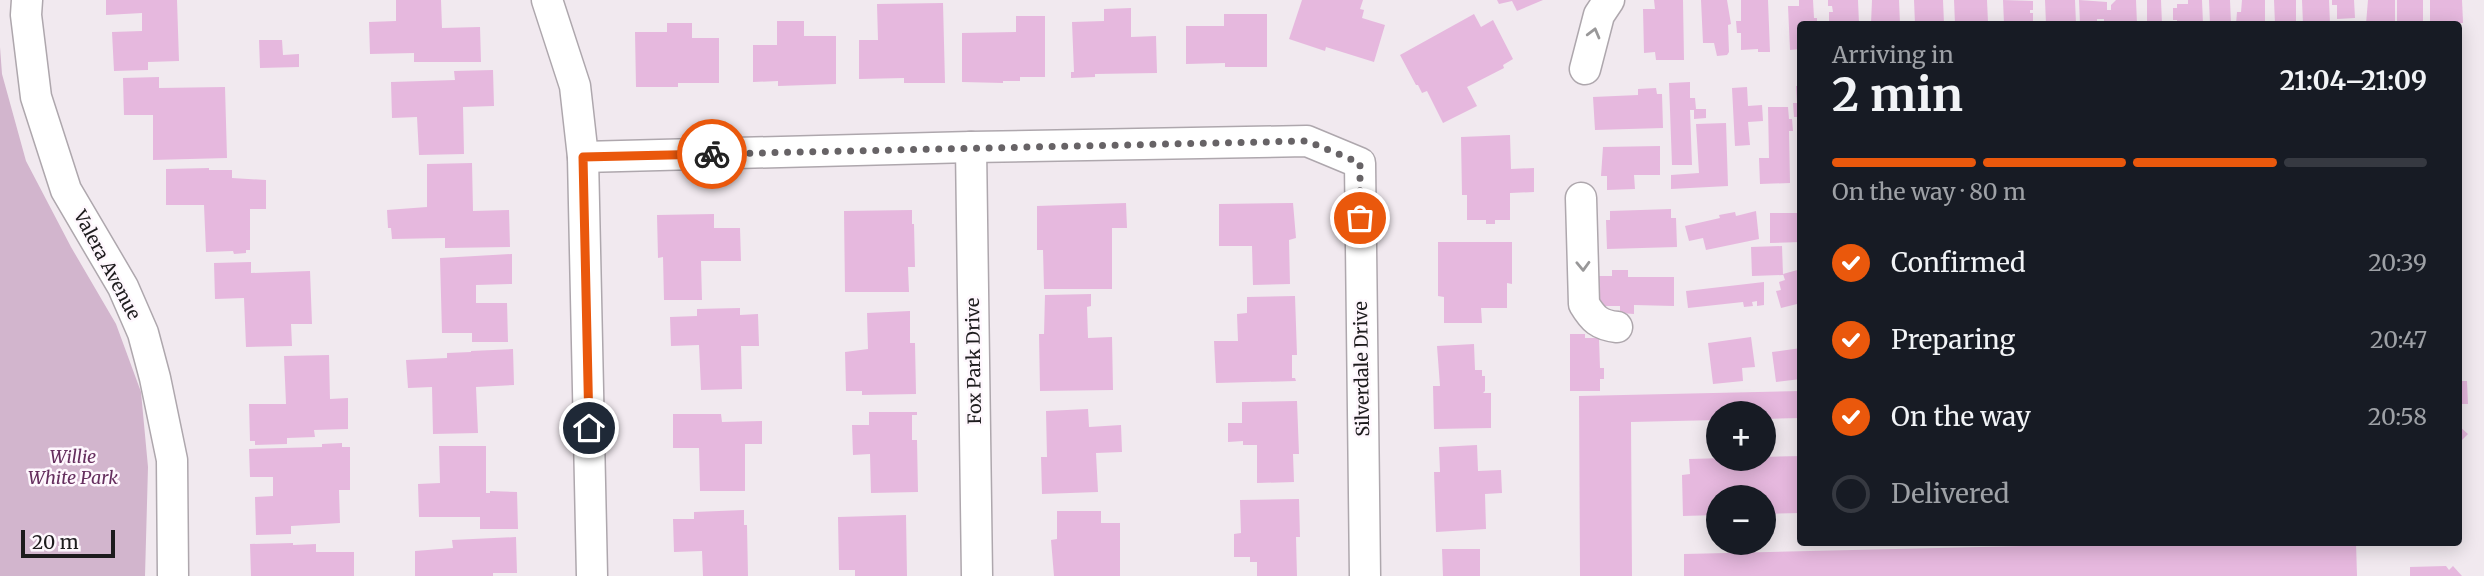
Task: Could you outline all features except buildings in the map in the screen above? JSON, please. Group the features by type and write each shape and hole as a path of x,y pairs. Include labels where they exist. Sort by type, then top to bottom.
{"street":[{"name":"Valera Avenue","path":"27,0 26,15 36,97 66,190 123,287 143,333 155,378 172,460 173,576"},
{"path":"547,0 575,86 583,157 592,576"},
{"path":"1585,69 1599,15 1609,0"},
{"name":"Silverdale Drive","path":"971,147 1307,141 1360,163 1365,576"},
{"path":"583,157 971,147"},
{"name":"Fox Park Drive","path":"971,147 977,576"},
{"path":"1581,198 1584,304 1601,325 1616,327"}],"green space":[{"name":"Willie White Park","path":"0,47 2,74 26,161 71,247 116,324 141,392 148,467 145,576 0,576"}],"way so far":[{"path":"712,154 1307,141 1360,163 1360,218"}],"route":[{"path":"589,428 583,157 712,154"}]}
